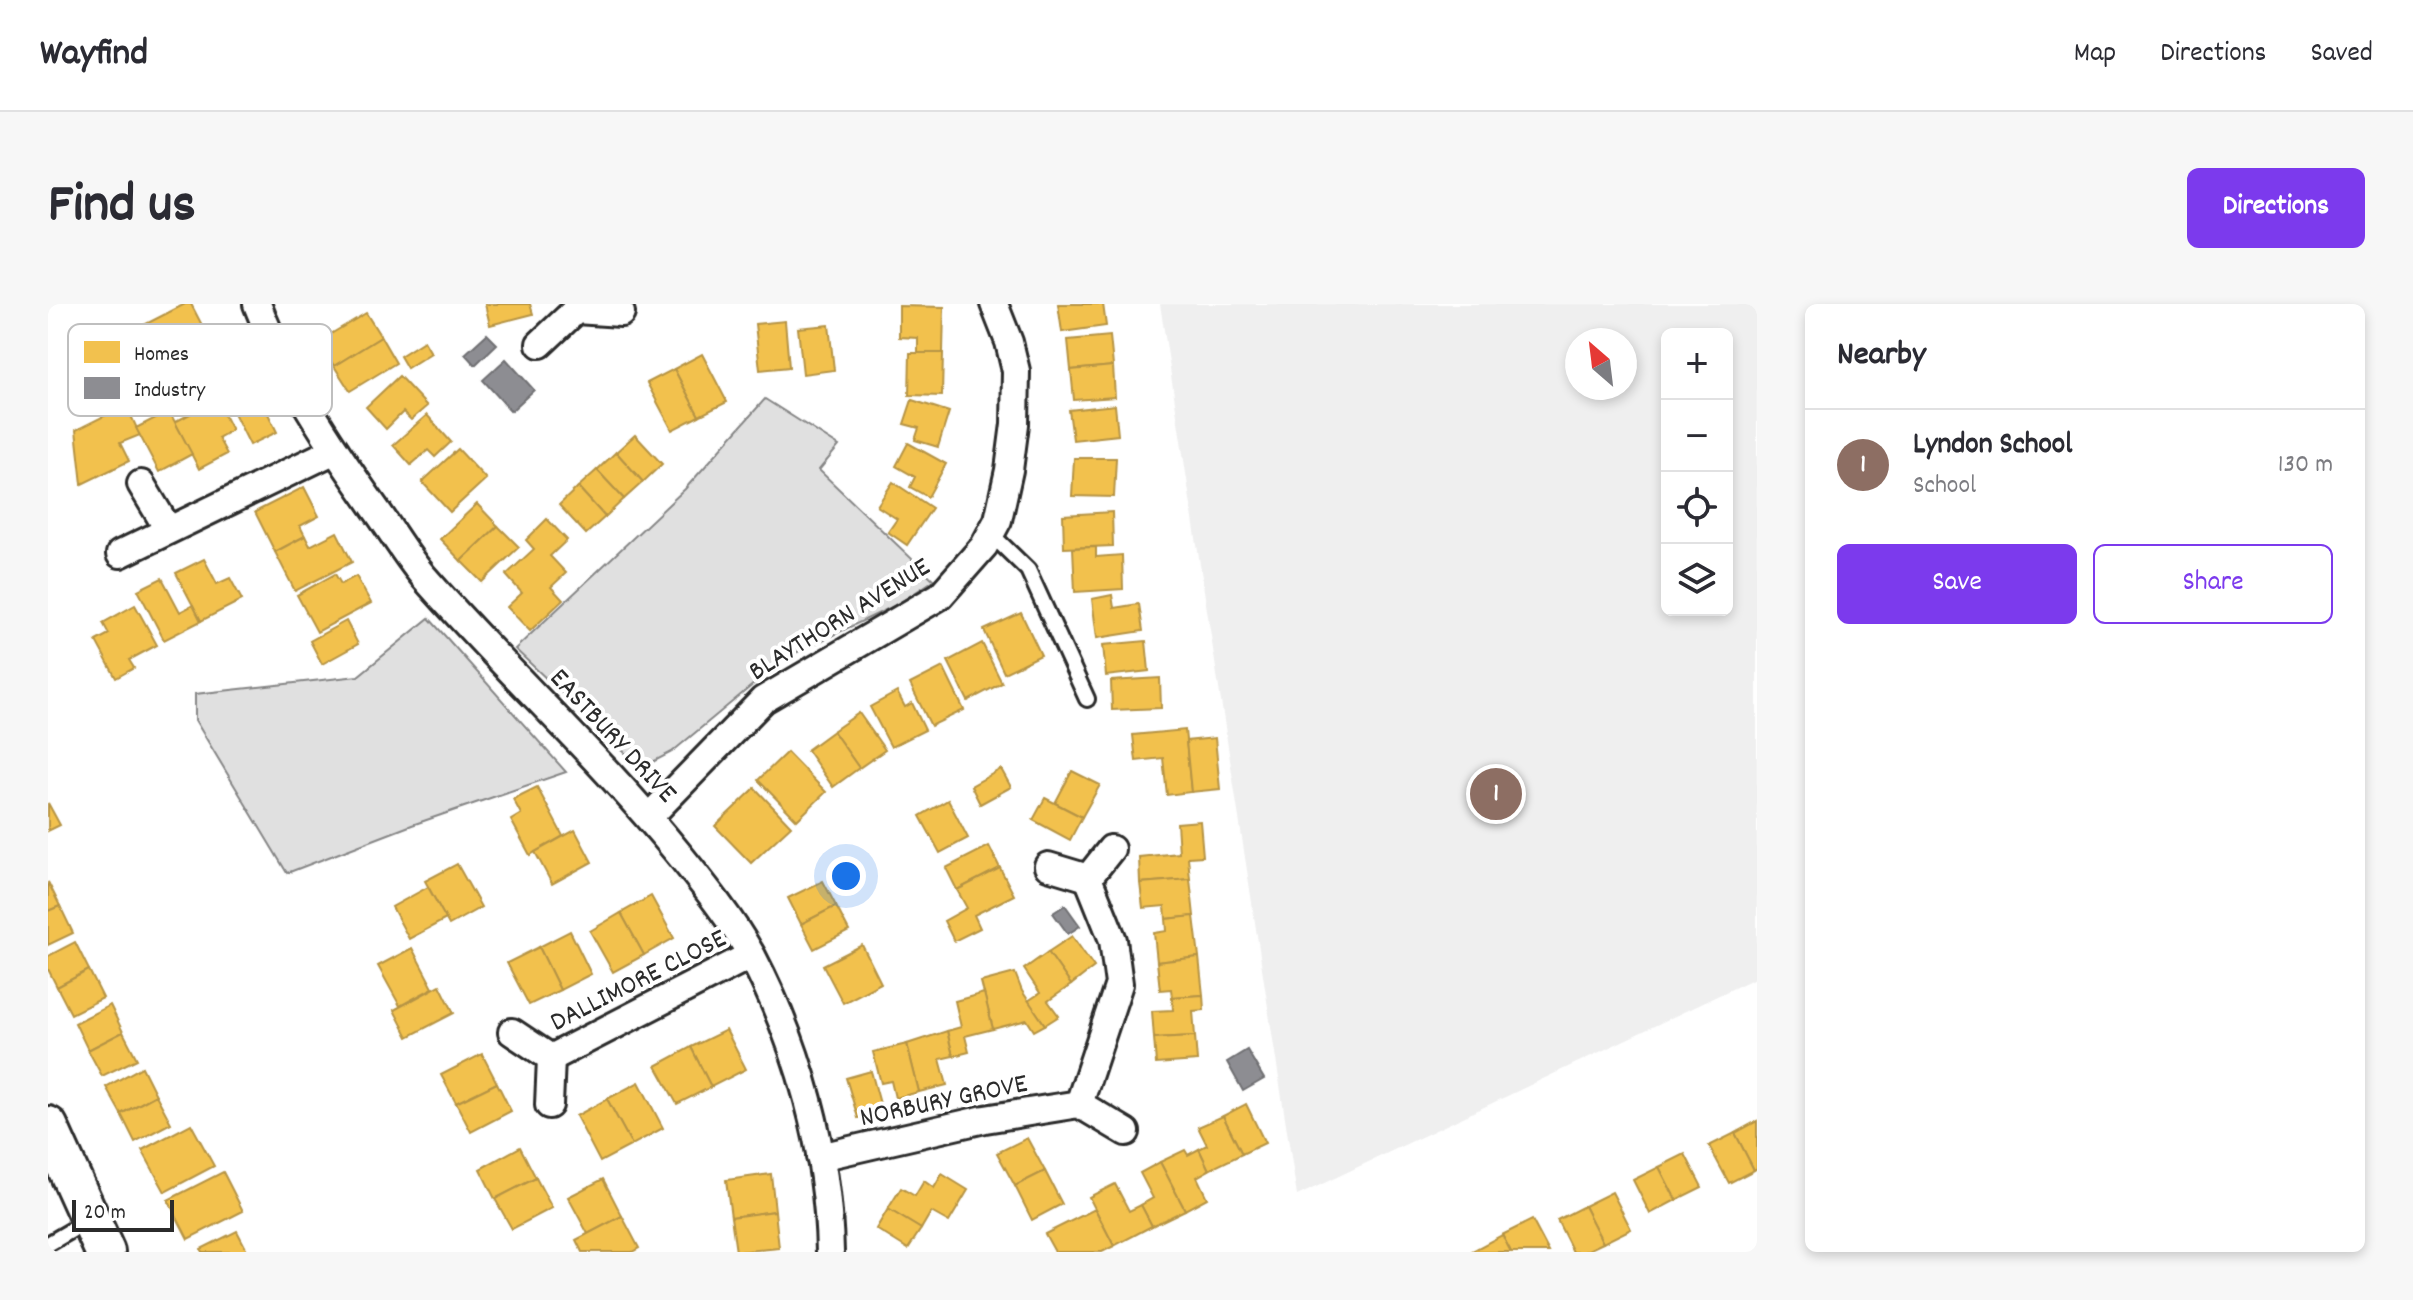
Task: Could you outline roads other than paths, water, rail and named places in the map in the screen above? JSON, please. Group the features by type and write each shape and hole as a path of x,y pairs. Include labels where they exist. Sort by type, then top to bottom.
{"street":[{"name":"EASTBURY DRIVE","path":"257,304 265,324"},
{"name":"BLAYTHORN AVENUE","path":"649,817 763,700 940,596 962,574 991,534 998,520 1009,470 1015,424 1016,371 994,304"},
{"path":"540,344 575,307 621,313"},
{"name":"EASTBURY DRIVE","path":"315,416 335,450 422,575 649,817 705,887 751,955 798,1060 820,1157 830,1228 830,1252"},
{"path":"120,554 335,450"},
{"path":"141,484 168,529"},
{"path":"1088,878 1111,849"},
{"path":"1048,866 1088,878"},
{"path":"1088,878 1113,940 1119,984 1079,1104 1126,1132"},
{"name":"DALLIMORE CLOSE","path":"551,1058 751,955"},
{"name":"DALLIMORE CLOSE","path":"512,1032 551,1058"},
{"name":"DALLIMORE CLOSE","path":"549,1105 551,1058"},
{"name":"NORBURY GROVE","path":"820,1157 985,1119 1079,1104"},
{"path":"48,1126 98,1235"}],"lane":[{"path":"991,534 1028,570 1087,699"},
{"path":"48,1244 98,1235"}],"place":[{"name":"Lyndon School","path":"1496,794"}]}
